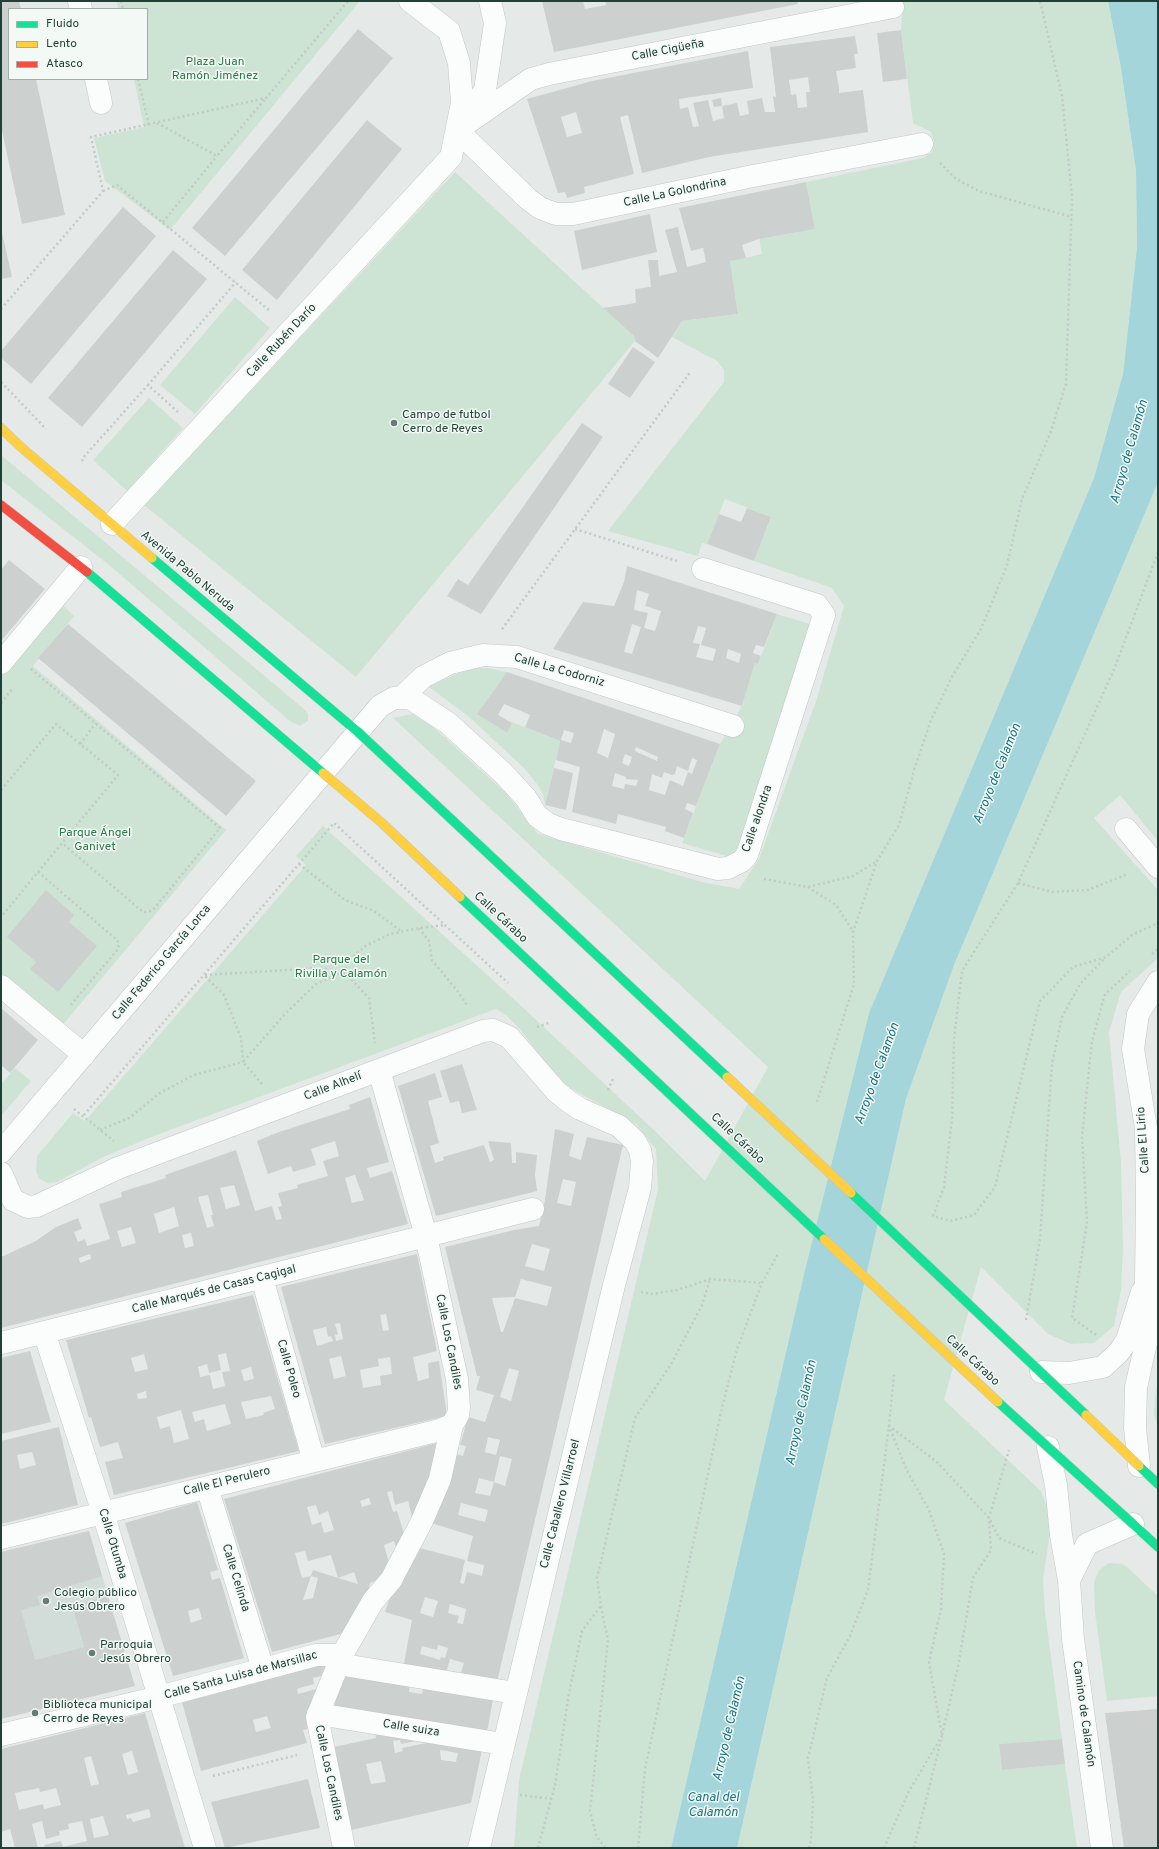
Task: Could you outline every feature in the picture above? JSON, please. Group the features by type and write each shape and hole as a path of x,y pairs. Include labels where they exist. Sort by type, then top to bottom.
{"main road":[{"name":"Avenida Pablo Neruda","path":"1,428 22,448 358,732"},
{"path":"1,505 81,567 323,773"},
{"path":"358,732 1020,1352 1158,1484"},
{"name":"Calle Cárabo","path":"323,773 382,823 1018,1420 1158,1547"}],"street":[{"path":"410,1 449,31 459,63 462,103 457,130"},
{"path":"457,130 485,90 495,23 490,1"},
{"name":"Calle Cigüeña","path":"457,130 531,79 549,74 893,6"},
{"path":"96,80 101,103"},
{"name":"Calle La Golondrina","path":"457,130 528,199 540,208 556,214 573,214 748,177 922,144"},
{"name":"Calle Rubén Darío","path":"112,524 451,157 457,130"},
{"path":"6,658 81,567"},
{"name":"Calle alondra","path":"402,697 410,698 422,705 448,723 477,748 526,798 537,816 548,824 561,829 718,869 736,866 747,855 824,614 817,605 703,569"},
{"name":"Calle La Codorniz","path":"358,732 380,706 386,701 402,697 423,676 450,663 483,656 517,657 733,726"},
{"name":"Calle Federico García Lorca","path":"1,1152 358,732"},
{"path":"1126,829 1155,864"},
{"name":"Calle El Lirio","path":"1139,1466 1135,1428 1136,1387 1149,1330 1146,1281 1152,1128 1133,1049 1138,1014 1158,982"},
{"path":"1,986 84,1055"},
{"name":"Calle Alhelí","path":"1,1173 13,1200 28,1207 37,1206 118,1168 483,1031 494,1030 509,1037 556,1091 568,1101 580,1109 607,1120 627,1132 640,1150 642,1161"},
{"name":"Calle Los Candiles","path":"344,1848 317,1720 318,1714 340,1659 373,1601 391,1580 422,1521 440,1479 452,1425 458,1415 457,1379 426,1236 379,1070"},
{"name":"Calle Caballero Villarroel","path":"479,1848 614,1285 640,1188 642,1161"},
{"name":"Calle Marqués de Casas Cagigal","path":"1,1343 533,1209"},
{"name":"Calle Poleo","path":"262,1278 314,1460"},
{"name":"Calle El Lirio","path":"1041,1372 1069,1373 1103,1366 1119,1352 1127,1340 1146,1281"},
{"name":"Calle Otumba","path":"44,1332 103,1513 205,1848"},
{"name":"Calle El Perulero","path":"1,1538 440,1430 452,1425"},
{"name":"Camino de Calamón","path":"1048,1447 1056,1485 1061,1535 1069,1580 1073,1639 1102,1848"},
{"name":"Calle Celinda","path":"207,1487 263,1669"},
{"name":"Camino de Calamón","path":"1069,1580 1086,1544 1133,1524"},
{"name":"Calle Santa Luisa de Marsillac","path":"1,1735 159,1697 316,1655 340,1659"},
{"path":"340,1659 515,1693"},
{"name":"Calle suiza","path":"318,1714 503,1744"}],"path":[{"path":"163,222 348,1"},
{"path":"817,1102 854,984 853,932 877,861 898,825 914,770 931,720 952,677 982,627 991,606 1007,565 1022,499 1050,434 1066,384 1072,196 1062,96 1040,1"},
{"path":"138,80 149,125"},
{"path":"103,191 91,137 266,98"},
{"path":"156,123 217,156"},
{"path":"922,144 932,142 937,146 940,163 956,180 979,191 1072,217"},
{"path":"1,309 103,191 117,185 292,329"},
{"path":"82,460 236,282"},
{"path":"483,656 691,371"},
{"path":"1,382 49,432"},
{"path":"148,385 199,430"},
{"path":"76,455 87,464"},
{"path":"575,529 703,569"},
{"path":"1106,957 1073,967 1040,1001 995,1187 974,1215 950,1221 933,1216 944,1187 952,1119 954,1039 962,971 1018,883 1115,667 1158,552"},
{"path":"6,658 96,723 220,828 153,910 148,912 143,912 62,843"},
{"path":"80,744 96,723"},
{"path":"1,790 56,724 118,776 1,917"},
{"path":"116,1143 84,1115 334,823 510,984"},
{"path":"808,887 853,876 877,861"},
{"path":"299,864 345,900 374,912 402,932"},
{"path":"1018,883 1052,892 1088,890 1155,864"},
{"path":"736,866 743,874 808,887 836,905 853,932"},
{"path":"38,872 117,940 119,944 118,949 51,1028"},
{"path":"1020,1352 1040,1239 1052,1064 1062,1017 1080,984 1106,957 1132,935 1158,923"},
{"path":"100,1130 129,1118 160,1093 194,1074 244,1062 284,1016 316,984 344,972 349,960 367,945 390,934 419,928 445,925"},
{"path":"419,928 429,941 432,960 459,993 483,1031"},
{"path":"1147,958 1158,950"},
{"path":"1119,1352 1072,1318 1087,1222 1082,1137 1092,1041 1105,994 1136,966"},
{"path":"204,975 321,968 344,972 369,998 379,1070"},
{"path":"204,975 224,995 241,1038 244,1062 262,1085"},
{"path":"545,1017 557,1028"},
{"path":"608,1075 614,1080"},
{"path":"638,1848 645,1769 722,1408 737,1349 762,1283 779,1252"},
{"path":"614,1285 652,1294 677,1290 710,1279 762,1283"},
{"path":"605,1848 596,1835 590,1811 608,1640 597,1578 634,1418 671,1364 702,1305 710,1279"},
{"path":"809,1848 811,1840 813,1801 808,1758 827,1678 850,1636 868,1590 889,1426 894,1374"},
{"path":"914,1848 958,1667 972,1578 991,1550 989,1518 1018,1420"},
{"path":"889,1426 936,1461 989,1518 999,1538 1047,1559 1069,1580"},
{"path":"884,1848 909,1790 942,1736 929,1662 941,1609 944,1554 929,1510 907,1470 889,1426"},
{"path":"538,1848 555,1784 569,1693 582,1631 601,1607"},
{"path":"184,1783 323,1749"}],"shaded area":[{"name":"Colegio público Jesús Obrero","path":"89,1531 108,1596 72,1606 84,1647 6,1668 1,1552"}],"green space":[{"name":"Plaza Juan Ramón Jiménez","path":"117,1 360,1 170,230 105,181 94,138 144,127 134,80 148,80 148,8 118,8"},
{"name":"Parque del Rivilla y Calamón","path":"903,1 1108,1 1121,68 1136,171 1137,247 1123,374 1094,478 869,1013 805,1270 671,1848 516,1848 514,1846 519,1780 658,1189 656,1149 636,1124 566,1086 553,1073 519,1028 507,1016 496,1009 146,1139 101,1158 57,1182 47,1183 39,1178 36,1171 37,1156 73,1113 85,1121 306,865 296,856 323,826 517,1002 656,1132 705,1181 768,1067 393,718 412,714 432,726 506,793 538,834 702,882 739,889 759,859 816,701 844,606 832,588 754,561 771,517 725,499 707,544 702,543 698,556 608,531 724,382 724,370 717,361 672,337 682,321 738,314 730,261 762,254 759,239 815,229 806,182 923,158 932,152 934,141 931,132 913,123 901,30"},
{"name":"Campo de futbol Cerro de Reyes","path":"455,172 634,336 635,341 356,677 144,505"},
{"path":"235,297 270,328 195,414 160,385"},
{"path":"149,398 183,428 127,491 93,460"},
{"path":"1,455 304,709 308,714 308,721 300,726 291,722 109,565 1,480"},
{"path":"1158,482 1158,841 1120,795 1094,818 1158,890 1158,958 1121,992 1109,1032 1121,1162 1123,1248 1121,1290 1114,1326 1094,1343 1071,1344 1048,1334 981,1267 944,1400 1041,1491 1049,1512 1050,1533 1043,1580 1045,1612 1062,1739 999,1744 1002,1770 1065,1764 1077,1848 737,1848 906,1099 954,965"},
{"name":"Parque Ángel Ganivet","path":"53,595 74,616 33,666 226,830 56,1033 1,994 1,657"},
{"path":"777,614 810,624 742,853 733,858 682,843 720,744 742,706 755,663 758,664"},
{"path":"478,668 488,668 507,672 478,714 507,733 512,722 560,741 545,805 543,794 538,785 524,768 468,716 429,687 458,673"},
{"path":"15,1068 31,1081 1,1116 1,1084"},
{"path":"1158,1378 1158,1428 1154,1415"},
{"path":"1109,1563 1122,1564 1127,1567 1158,1596 1158,1696 1107,1701 1095,1612 1094,1582 1099,1570"}],"water":[{"name":"Canal del Calamón","path":"1108,1 1158,1 1158,482 954,965 906,1099 737,1848 671,1848 805,1270 869,1013 1094,478 1123,374 1137,247 1136,171 1121,68"}],"building":[{"path":"1,1 19,1 21,8 8,8 8,80 36,80 65,215 22,224 1,126"},
{"path":"542,1 583,1 585,9 606,5 605,1 797,1 798,4 554,52"},
{"path":"358,29 393,58 225,256 192,228"},
{"path":"901,30 907,79 883,82 877,33"},
{"path":"855,36 858,54 854,54 856,68 836,71 839,93 863,90 868,132 709,157 642,173 628,115 620,117 634,174 584,187 585,193 567,198 565,192 558,193 527,99 592,81 748,51 753,88 679,99 680,109 688,107 693,127 699,126 693,103 708,100 713,121 724,118 722,106 737,103 740,116 749,114 747,101 762,98 765,112 775,112 773,96 776,97 770,47","holes":["808,77 810,92 806,92 807,107 798,108 796,94 791,95 789,80","576,112 582,133 567,137 561,117"]},
{"path":"721,98 722,106 714,107 712,100"},
{"path":"367,120 402,149 277,300 242,270"},
{"path":"806,182 815,229 759,239 742,245 746,258 730,261 738,314 682,321 658,358 635,341 634,336 603,308 636,303 635,289 651,287 648,260 658,260 659,276 677,272 665,230 678,227 687,267 706,262 703,248 691,251 679,208"},
{"path":"123,207 156,236 31,384 1,358 1,351"},
{"path":"650,214 657,252 582,270 574,231"},
{"path":"1,228 12,277 1,279"},
{"path":"173,250 207,279 82,427 48,398"},
{"path":"633,347 655,362 630,398 608,384"},
{"path":"582,423 603,437 481,614 447,596 458,579 468,585"},
{"path":"747,508 771,517 754,561 707,544 719,514 741,522"},
{"path":"9,560 45,589 1,641 1,570"},
{"path":"627,566 777,614 764,647 756,645 753,653 761,656 758,664 755,663 742,706 553,649 583,602 614,606 624,582","holes":["637,590 649,594 645,606 661,611 655,631 644,628 648,613 634,610","632,624 641,627 632,654 624,652","698,626 706,628 701,645 716,649 713,661 696,657 700,644 693,643","728,649 741,654 739,663 726,658"]},
{"path":"68,624 256,781 226,816 38,658"},
{"path":"507,672 720,744 696,806 687,803 685,809 693,813 684,838 665,831 666,827 618,814 616,824 572,812 580,767 556,760 560,741 525,727 530,715 504,704 498,715 512,723 507,733 477,714","holes":["604,729 615,734 608,758 597,753","564,730 574,733 571,743 561,740","636,747 658,757 657,761 635,751","625,754 632,757 629,766 622,763","692,758 697,760 692,774 688,772 683,786 670,780 665,795 649,790 652,774 662,778 664,772 672,775 675,774 677,766 688,771","615,773 626,777 626,779 638,780 636,786 625,784 624,789 612,786"]},
{"path":"554,768 573,773 566,810 545,805"},
{"path":"46,890 74,915 69,922 97,946 58,992 30,969 36,962 7,937"},
{"path":"1,1008 38,1040 10,1073 1,1065"},
{"path":"462,1064 477,1110 462,1113 459,1101 450,1103 440,1071"},
{"path":"435,1073 442,1097 428,1101 439,1143 430,1146 435,1163 444,1160 443,1157 484,1145 490,1162 494,1160 488,1141 511,1143 512,1163 516,1163 516,1152 537,1155 535,1175 537,1191 436,1216 398,1086"},
{"path":"370,1097 389,1162 367,1168 370,1178 392,1171 408,1224 1,1328 1,1257 36,1241 56,1227 78,1218 82,1229 74,1232 78,1242 85,1239 87,1246 110,1239 99,1204 122,1197 121,1192 166,1178 165,1175 236,1150 255,1211 272,1206 276,1220 282,1219 278,1207 282,1206 278,1193 298,1188 297,1185 328,1176 323,1161 339,1156 335,1141 311,1149 316,1165 293,1172 291,1166 268,1174 257,1141 279,1132 350,1109 349,1105","holes":["355,1175 364,1200 352,1203 345,1178","234,1185 240,1205 226,1209 220,1188","208,1195 214,1226 207,1228 198,1197","174,1207 179,1226 159,1233 154,1214","131,1227 136,1243 122,1247 117,1231","191,1233 194,1246 185,1248 182,1235","90,1254 91,1259 80,1263 79,1258"]},
{"path":"555,1129 574,1134 569,1156 581,1160 587,1137 623,1145 496,1686 459,1679 464,1663 450,1659 445,1677 403,1669 412,1620 385,1612 393,1589 416,1547 465,1560 460,1583 464,1584 467,1572 482,1576 484,1565 467,1561 473,1536 428,1522 453,1453 463,1456 466,1446 460,1445 468,1417 485,1422 494,1395 476,1390 480,1376 477,1376 445,1247 514,1230 539,1226 545,1200","holes":["563,1179 576,1182 571,1206 557,1203","532,1244 550,1249 544,1271 525,1266","521,1279 552,1287 547,1306 515,1298 503,1332 501,1332 492,1298 515,1297","509,1368 519,1371 511,1401 500,1397","488,1437 500,1440 496,1455 485,1452","500,1456 512,1459 505,1486 494,1482","479,1478 494,1482 490,1496 475,1493","461,1503 488,1510 485,1522 458,1515","425,1597 438,1601 433,1617 420,1613","450,1604 466,1609 463,1624 457,1623 459,1616 448,1613","438,1645 448,1648 445,1658 441,1657 440,1660 420,1654 422,1646 437,1650"]},
{"path":"417,1254 437,1351 413,1357 418,1381 429,1378 428,1363 439,1361 447,1416 325,1444 281,1287","holes":["386,1314 389,1330 383,1331 380,1315","340,1323 343,1339 336,1341 335,1335 338,1334 335,1324","326,1327 328,1337 331,1336 333,1341 317,1346 313,1330","341,1356 346,1376 334,1379 329,1359","390,1357 392,1374 380,1376 381,1385 363,1388 360,1370 379,1366 378,1359"]},
{"path":"253,1295 299,1451 114,1495 105,1462 123,1458 118,1442 100,1447 91,1417 89,1418 66,1340","holes":["226,1353 230,1371 222,1372 225,1386 213,1389 210,1375 200,1377 198,1367 207,1364 209,1373 221,1370 218,1355","144,1354 148,1369 135,1372 131,1358","251,1367 254,1379 244,1381 241,1370","146,1391 147,1398 138,1399 137,1394","271,1396 275,1409 263,1413 264,1415 246,1419 241,1402","225,1404 231,1424 207,1431 204,1419 195,1422 192,1412","181,1410 189,1439 174,1443 170,1426 160,1429 157,1417"]},
{"path":"30,1351 51,1422 1,1434 1,1358"},
{"path":"59,1427 78,1505 1,1524 1,1441","holes":["32,1452 36,1465 20,1469 17,1455"]},
{"path":"441,1442 414,1525 408,1501 395,1505 392,1491 387,1492 393,1512 397,1511 406,1540 398,1554 394,1541 384,1545 390,1566 386,1576 370,1583 348,1632 272,1652 224,1499","holes":["369,1498 371,1504 362,1507 360,1501","316,1505 319,1515 328,1511 334,1530 324,1533 321,1522 312,1525 307,1507","305,1551 308,1561 331,1555 338,1578 313,1570 311,1576 302,1578 295,1553","354,1572 358,1584 338,1578","311,1576 318,1578 313,1598 303,1600"]},
{"path":"197,1502 218,1570 210,1572 212,1580 220,1578 244,1658 173,1676 125,1523","holes":["199,1608 202,1619 191,1623 188,1611"]},
{"path":"89,1531 102,1576 37,1596 40,1605 21,1610 35,1660 84,1647 72,1606 108,1596 135,1686 1,1719 1,1552"},
{"path":"326,1662 329,1665 325,1675 313,1678 314,1684 297,1689 298,1694 320,1688 312,1728 303,1730 307,1743 201,1771 182,1702","holes":["267,1716 271,1728 256,1732 253,1720"]},
{"path":"341,1670 410,1682 409,1692 422,1694 424,1684 494,1694 486,1737 327,1711"},
{"path":"1158,1709 1158,1848 1124,1848 1105,1713"},
{"path":"145,1713 185,1848 45,1848 44,1845 61,1841 63,1847 87,1841 82,1821 68,1824 69,1829 59,1831 60,1835 46,1839 42,1821 32,1824 38,1848 15,1848 10,1829 1,1832 1,1749","holes":["132,1751 138,1772 128,1775 122,1754","91,1756 99,1784 91,1786 84,1758","39,1788 40,1792 56,1788 61,1805 44,1809 43,1804 19,1810 15,1793","149,1809 151,1817 133,1822 131,1818 127,1819 126,1815","103,1816 109,1835 94,1838 90,1819"]},
{"path":"374,1727 415,1733 416,1741 401,1744 400,1740 393,1741 395,1753 403,1751 402,1748 426,1743 424,1734 483,1745 471,1803 347,1831 329,1748 376,1738","holes":["440,1750 458,1753 456,1762 441,1760","381,1761 386,1782 371,1784 366,1764"]},
{"path":"1062,1739 1065,1764 1002,1770 999,1744"},
{"path":"308,1779 320,1828 225,1848 211,1802"}],"traffic: fast":[{"path":"152,558 358,732"},
{"path":"87,572 323,773"},
{"path":"358,732 727,1077"},
{"path":"460,897 824,1239"},
{"path":"851,1193 1086,1415"},
{"path":"998,1402 1133,1524"},
{"path":"1139,1466 1158,1484"},
{"path":"1133,1524 1158,1547"}],"traffic: slow":[{"path":"1,428 22,448 152,558"},
{"path":"323,773 382,823 460,897"},
{"path":"727,1077 851,1193"},
{"path":"824,1239 998,1402"},
{"path":"1086,1415 1139,1466"}],"traffic: jam":[{"path":"1,505 87,572"}],"place":[{"name":"Campo de futbol Cerro de Reyes","path":"394,423"},
{"name":"Colegio público Jesús Obrero","path":"46,1601"},
{"name":"Parroquia Jesús Obrero","path":"92,1653"},
{"name":"Biblioteca municipal Cerro de Reyes","path":"35,1713"}],"water label":[{"name":"Arroyo de Calamón","path":"1130,452"},
{"name":"Arroyo de Calamón","path":"998,774"},
{"name":"Arroyo de Calamón","path":"878,1074"},
{"name":"Arroyo de Calamón","path":"802,1413"},
{"name":"Arroyo de Calamón","path":"730,1729"}]}
